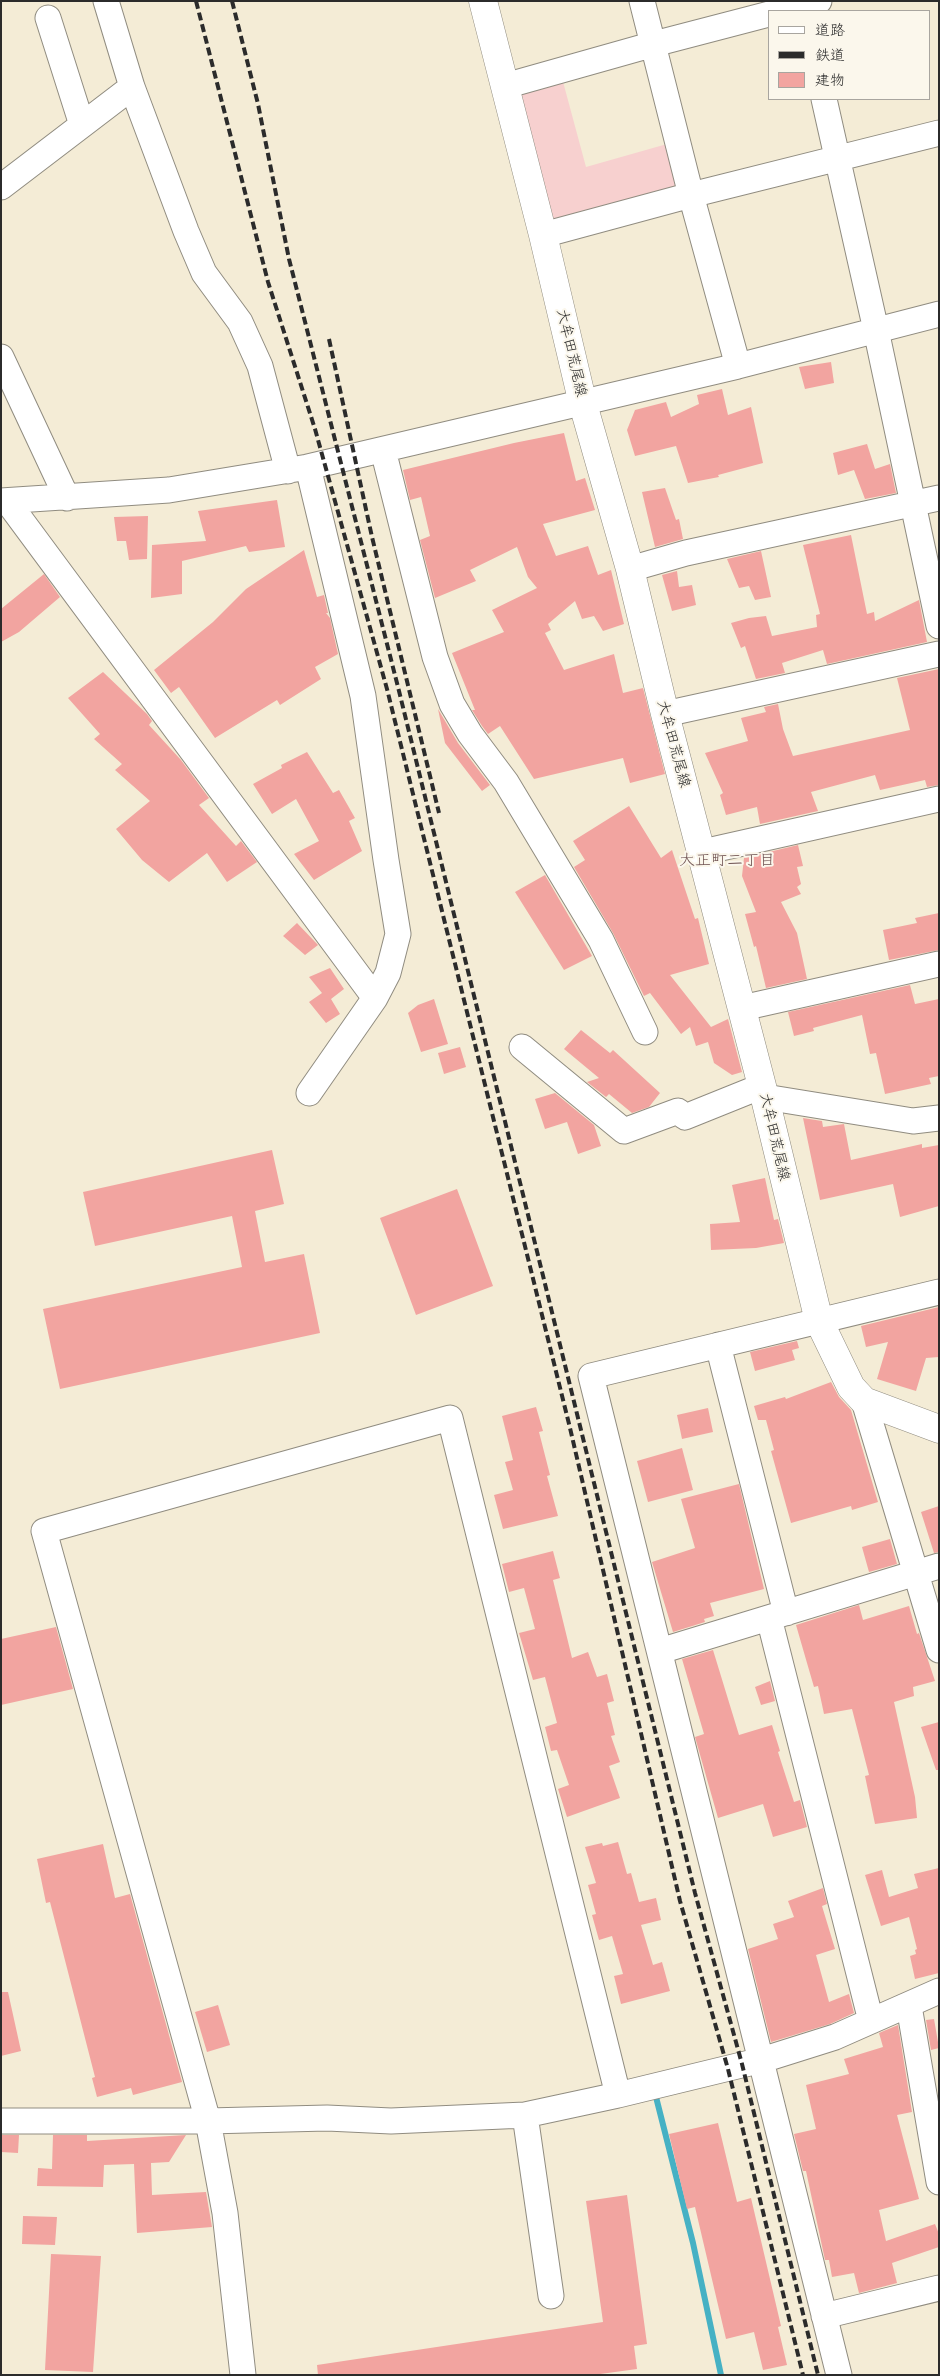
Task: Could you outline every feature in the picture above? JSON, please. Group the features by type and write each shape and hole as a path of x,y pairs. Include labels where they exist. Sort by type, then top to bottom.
{"main road":[{"name":"大牟田荒尾線","path":"483,1 543,235 583,404 630,569 664,714 703,852 764,1092 819,1321 850,1387 864,1401 939,1429"}],"street":[{"path":"106,1 132,87 186,231 204,273 240,322 260,366 298,469 363,696 398,934 388,973 376,998 309,1094"},
{"path":"642,1 690,195 738,366"},
{"path":"505,86 768,14"},
{"path":"48,18 82,125"},
{"path":"1,187 132,87"},
{"path":"824,100 914,503 939,626"},
{"path":"543,235 690,195 939,133"},
{"path":"4,501 169,490 298,469 583,404 939,314"},
{"path":"1,357 67,498"},
{"path":"383,450 435,657 452,704 470,734 506,782 601,940 645,1032"},
{"path":"630,569 686,553 939,498"},
{"path":"4,501 376,998"},
{"path":"664,714 939,654"},
{"path":"703,852 939,800"},
{"path":"742,1008 939,964"},
{"path":"522,1048 624,1131 678,1111 685,1117 764,1092 913,1121 939,1118"},
{"path":"839,2375 591,1376 939,1292"},
{"path":"718,1345 871,2021"},
{"path":"864,1401 939,1650"},
{"path":"243,2375 225,2213 208,2121 44,1531 450,1418 618,2095"},
{"path":"660,1652 939,1566"},
{"path":"1,2120 208,2121 327,2118 392,2121 524,2115 618,2095 762,2060 835,2037 909,2006 939,1991"},
{"path":"909,2006 939,2182"},
{"path":"524,2115 551,2296"},
{"path":"824,2316 939,2288"}],"shaded area":[{"path":"562,78 586,167 667,144 680,191 547,228 513,92"}],"building":[{"path":"831,362 834,383 805,389 799,367"},
{"path":"722,389 728,415 751,407 763,463 718,475 719,477 688,483 676,446 635,456 627,430 635,410 666,402 671,417 699,404 697,395"},
{"path":"564,433 576,481 585,478 595,510 543,524 556,556 588,546 598,575 611,570 624,624 603,631 594,616 582,619 575,601 548,624 551,630 545,633 564,670 614,654 623,693 643,688 665,774 630,783 623,758 534,779 500,726 488,734 482,726 472,710 475,710 452,653 504,632 492,610 537,588 528,577 517,547 470,570 476,581 435,598 420,540 430,536 421,497 410,500 403,470"},
{"path":"867,444 875,469 890,464 896,493 865,499 854,470 838,475 833,453"},
{"path":"665,488 676,520 679,519 683,539 655,547 642,492"},
{"path":"277,500 285,547 249,552 246,546 182,561 182,594 151,598 152,545 206,541 198,511"},
{"path":"148,516 147,559 129,560 126,541 117,541 114,517"},
{"path":"851,535 867,614 874,612 875,621 919,600 927,642 827,664 823,650 782,663 785,673 756,679 745,646 741,648 731,623 766,616 772,636 817,627 816,615 820,614 803,545"},
{"path":"304,550 317,597 324,595 328,613 326,613 330,618 338,654 315,667 321,679 280,705 277,700 215,738 179,687 171,693 154,670 213,622 246,589"},
{"path":"761,551 771,597 755,600 749,586 739,588 727,559"},
{"path":"677,571 679,587 692,585 696,605 672,611 662,575"},
{"path":"44,574 60,597 19,632 1,642 1,609"},
{"path":"939,669 939,785 927,787 925,780 880,790 875,775 811,792 818,811 760,824 757,807 726,815 720,795 723,793 705,753 748,741 741,718 766,712 764,707 778,704 783,729 793,756 910,730 897,678"},
{"path":"103,672 147,714 152,721 149,725 181,760 209,798 199,805 236,846 241,841 257,862 227,882 207,853 169,882 142,860 116,829 150,801 115,770 122,764 94,739 100,734 68,698"},
{"path":"438,709 458,743 490,785 482,791 445,743"},
{"path":"307,752 333,793 339,790 355,818 349,821 362,851 314,880 294,854 319,841 296,799 272,814 253,784 282,768 281,765"},
{"path":"629,806 661,858 672,850 695,919 698,918 709,964 670,975 711,1027 728,1019 742,1072 732,1075 714,1063 708,1042 696,1046 690,1027 681,1034 650,993 644,996 613,933 574,867 585,860 573,841"},
{"path":"798,845 803,866 797,867 801,884 797,887 801,894 781,902 797,933 807,979 766,988 756,946 754,947 745,914 756,912 742,876 744,858"},
{"path":"545,875 592,956 564,970 515,892"},
{"path":"939,913 939,950 889,960 883,930 917,923 915,918"},
{"path":"297,923 318,945 305,955 283,936"},
{"path":"330,968 344,989 331,999 340,1014 326,1023 309,1002 322,993 309,977"},
{"path":"910,985 915,1004 939,999 939,1076 929,1078 931,1084 885,1094 876,1053 870,1054 862,1015 813,1028 814,1031 794,1036 788,1012"},
{"path":"434,999 448,1044 421,1052 408,1013 418,1005"},
{"path":"581,1030 610,1053 613,1050 660,1093 649,1107 632,1113 609,1094 606,1097 587,1082 599,1078 564,1049"},
{"path":"460,1047 466,1067 444,1074 438,1053"},
{"path":"555,1093 594,1125 601,1146 578,1154 567,1122 545,1129 535,1099"},
{"path":"803,1118 822,1121 823,1127 844,1124 851,1160 922,1144 922,1148 939,1145 939,1206 900,1217 893,1184 820,1200"},
{"path":"272,1150 284,1204 255,1211 265,1262 304,1254 320,1333 60,1389 43,1309 242,1267 232,1216 95,1246 83,1192"},
{"path":"765,1178 774,1220 778,1219 784,1243 756,1248 711,1250 710,1224 740,1222 732,1185"},
{"path":"457,1189 493,1286 416,1315 380,1218"},
{"path":"939,1307 939,1357 926,1358 916,1391 877,1379 888,1342 866,1347 861,1326"},
{"path":"797,1341 799,1348 792,1350 795,1360 755,1371 750,1352"},
{"path":"831,1382 839,1397 851,1410 878,1502 852,1510 851,1506 791,1523 771,1451 774,1450 766,1420 758,1420 754,1406 785,1397 786,1399"},
{"path":"536,1407 543,1431 539,1432 550,1475 547,1476 558,1516 503,1529 494,1495 513,1490 505,1462 513,1460 502,1416"},
{"path":"708,1408 713,1432 682,1439 677,1415"},
{"path":"682,1448 693,1490 648,1502 637,1461"},
{"path":"739,1484 764,1589 710,1603 714,1616 704,1619 705,1622 673,1632 652,1562 695,1548 681,1499"},
{"path":"939,1506 939,1552 934,1553 921,1512"},
{"path":"890,1539 897,1564 869,1572 862,1547"},
{"path":"553,1551 560,1578 553,1580 572,1658 588,1652 597,1677 607,1674 614,1701 607,1703 615,1735 611,1736 620,1762 609,1766 620,1798 567,1817 558,1789 569,1785 557,1750 551,1751 545,1727 557,1723 545,1677 533,1680 519,1633 535,1629 524,1588 509,1592 502,1564"},
{"path":"859,1605 863,1620 909,1606 917,1634 919,1633 935,1681 913,1687 914,1696 894,1702 915,1797 917,1818 875,1824 865,1776 869,1775 852,1709 824,1714 818,1686 814,1687 796,1625"},
{"path":"56,1627 73,1689 1,1705 1,1639"},
{"path":"713,1650 739,1735 772,1725 780,1751 778,1752 794,1802 800,1800 807,1827 773,1837 763,1804 718,1818 695,1737 704,1734 682,1659"},
{"path":"770,1681 775,1701 761,1705 755,1687"},
{"path":"939,1722 939,1770 936,1770 921,1727"},
{"path":"618,1842 627,1874 631,1873 639,1902 656,1898 661,1920 641,1925 653,1965 662,1962 670,1991 621,2004 614,1976 623,1974 612,1936 599,1940 592,1915 596,1914 588,1885 596,1883 585,1847 602,1843 603,1846"},
{"path":"103,1844 115,1898 130,1894 182,2082 133,2095 131,2088 97,2097 92,2078 95,2077 50,1902 46,1903 37,1859"},
{"path":"939,1868 939,1973 915,1979 910,1956 916,1954 915,1950 917,1949 909,1917 881,1926 865,1875 882,1870 889,1897 918,1888 914,1874"},
{"path":"823,1888 827,1904 822,1906 835,1949 816,1955 829,2002 849,1994 854,2013 830,2024 771,2042 748,1949 778,1939 773,1924 794,1917 788,1901"},
{"path":"1,1992 8,1992 21,2051 1,2056"},
{"path":"218,2005 230,2045 207,2052 195,2012"},
{"path":"934,2019 939,2048 931,2050 926,2020"},
{"path":"898,2025 912,2112 897,2115 919,2199 879,2210 886,2241 935,2224 939,2234 939,2247 892,2263 897,2283 859,2293 854,2273 832,2277 829,2260 825,2260 806,2171 803,2171 794,2134 816,2129 806,2085 849,2074 844,2059 883,2047 879,2033"},
{"path":"718,2123 737,2202 751,2198 781,2326 778,2327 787,2365 763,2370 754,2332 726,2339 695,2207 687,2209 669,2134"},
{"path":"1,2135 19,2135 18,2153 1,2152"},
{"path":"53,2135 87,2135 87,2141 186,2135 169,2162 151,2163 152,2195 206,2192 212,2227 137,2233 134,2164 104,2165 103,2187 37,2186 38,2168 52,2169"},
{"path":"627,2195 647,2344 634,2346 637,2369 593,2375 318,2375 317,2365 603,2322 586,2201"},
{"path":"23,2216 57,2217 55,2245 22,2244"},
{"path":"51,2254 101,2256 93,2372 45,2370"}],"waterway":[{"path":"656,2097 693,2243 721,2375"}],"railway":[{"path":"196,1 268,282 315,429 387,689 570,1428 680,1901 728,2069 803,2375"},
{"path":"232,1 258,104 289,259 399,691 695,1893 742,2064 818,2375"},
{"path":"329,339 372,537 439,813"}],"district":[{"name":"大正町二丁目","path":"727,861"}]}
